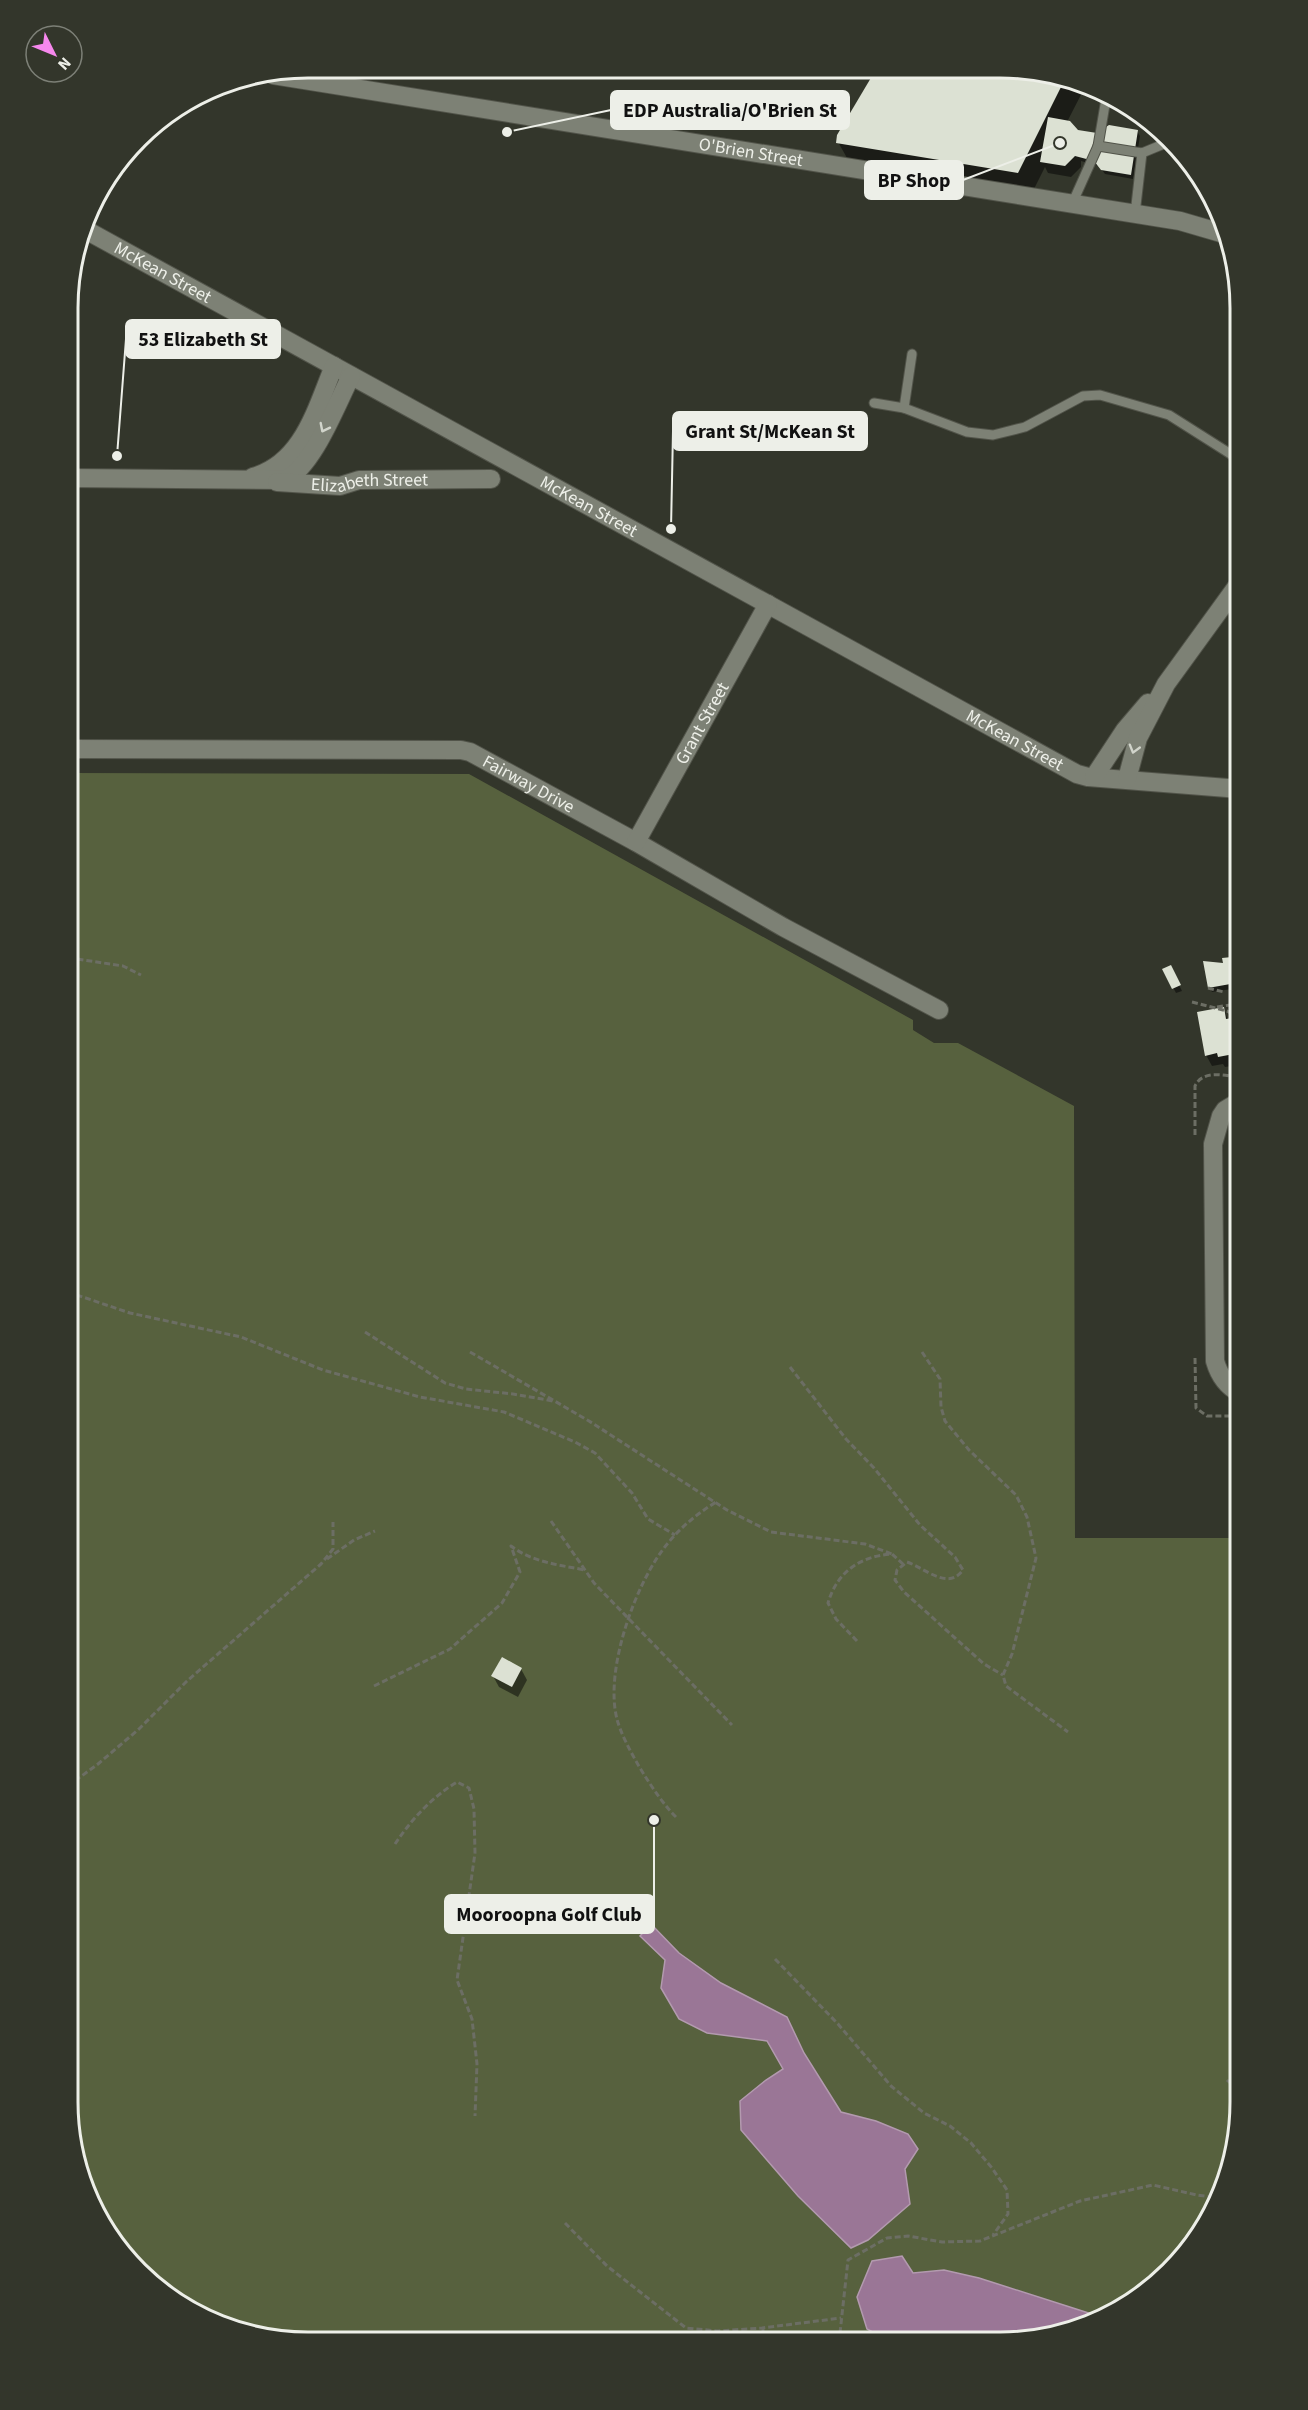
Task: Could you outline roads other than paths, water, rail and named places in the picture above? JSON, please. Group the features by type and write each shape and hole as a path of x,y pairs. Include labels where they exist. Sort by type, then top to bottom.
{"street":[{"name":"O'Brien Street","path":"324,78 1135,214 1191,224 1217,232"},
{"name":"McKean Street","path":"91,233 1077,774 1230,788"},
{"name":"Elizabeth Street","path":"248,479 274,468 297,447 334,366"},
{"name":"Elizabeth Street","path":"78,478 280,481 291,477 312,452 351,376"},
{"name":"Elizabeth Street","path":"248,479 328,486 340,486 359,480 491,479"},
{"path":"1094,777 1125,730 1166,684 1230,596"},
{"name":"Grant Street","path":"636,842 768,604"},
{"path":"1127,780 1137,738 1166,684"},
{"name":"Fairway Drive","path":"78,749 464,750 636,842 783,927 939,1010"},
{"path":"1230,1107 1225,1110 1217,1124 1213,1163 1215,1361 1218,1372 1230,1386"}],"lane":[{"path":"1072,204 1098,146 1105,104"},
{"path":"1098,146 1142,153 1162,145"},
{"path":"1135,214 1142,153"},
{"path":"904,408 912,354"},
{"path":"874,403 904,408 974,434 993,435 1025,427 1083,396 1100,395 1169,415 1230,454"}],"place":[{"name":"EDP Australia/O'Brien St","path":"507,132"},
{"name":"BP Shop","path":"1060,143"},
{"name":"53 Elizabeth St","path":"117,456"},
{"name":"Grant St/McKean St","path":"671,529"},
{"name":"Mooroopna Golf Club","path":"654,1820"}]}
